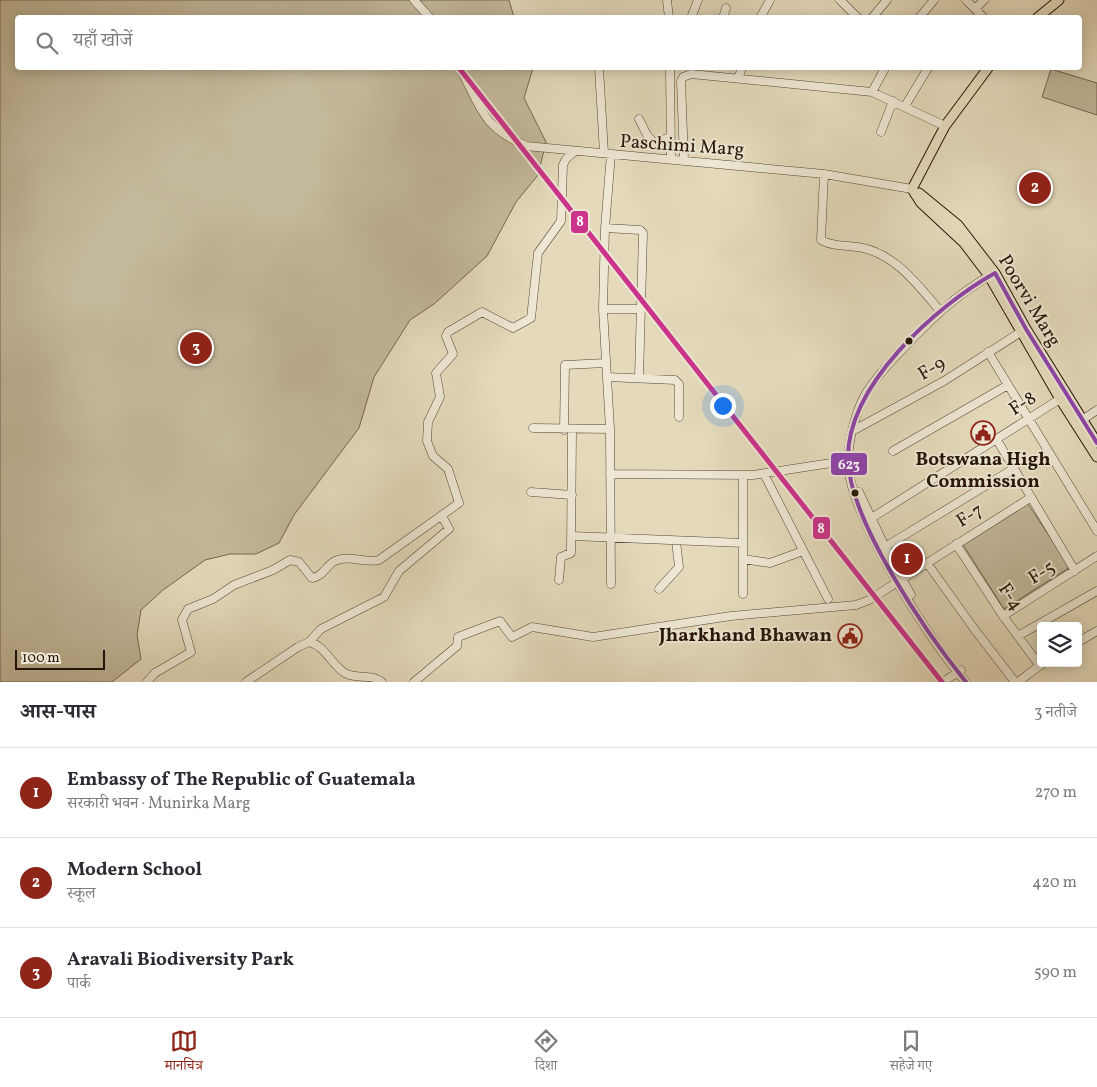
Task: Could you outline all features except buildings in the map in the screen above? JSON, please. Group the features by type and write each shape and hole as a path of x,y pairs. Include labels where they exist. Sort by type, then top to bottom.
{"main road":[{"path":"1041,15 1059,0"},
{"path":"913,187 946,126 987,70"},
{"name":"Poorvi Marg","path":"913,187 958,225 993,276 1097,457"},
{"name":"Poorvi Marg","path":"1063,397 1082,420 1097,443"}],"street":[{"path":"414,0 427,15"},
{"path":"667,0 669,15"},
{"path":"692,15 698,0"},
{"path":"762,15 770,0"},
{"path":"874,15 887,0"},
{"path":"922,15 934,0"},
{"path":"966,0 981,15"},
{"path":"975,9 984,0"},
{"path":"843,1 855,15"},
{"path":"723,15 726,8"},
{"path":"461,70 485,118 500,132 531,147 608,154 599,70"},
{"path":"670,70 670,159"},
{"path":"681,70 683,77 681,86 684,160"},
{"path":"738,78 741,70"},
{"path":"872,92 884,70"},
{"path":"904,106 927,70"},
{"path":"683,77 705,71 738,78 872,92 946,126"},
{"path":"881,132 892,101"},
{"path":"639,119 643,129 654,143 670,137"},
{"path":"147,682 155,672 191,652 182,620 188,609 213,599 234,585 273,570 290,560 299,562 312,578 321,575 334,561 358,558 379,560 458,505 460,501 448,469 434,456 426,435 428,422 440,398 436,373 453,354 446,336 448,332 482,312 513,328 531,318 538,253 561,221 563,165 566,159 575,151"},
{"name":"Paschimi Marg","path":"611,584 610,429 603,309 608,154 824,174 878,182 882,180 913,187"},
{"path":"824,174 821,240 862,248 888,258 908,274 940,311"},
{"path":"605,228 642,232 639,377"},
{"path":"966,682 899,580 858,503 850,478 850,460 853,431 865,395 880,374 940,311 993,276"},
{"path":"899,580 870,519 854,478 850,460 856,428 866,398 880,379 945,310 993,276"},
{"path":"603,309 640,310"},
{"name":"F-9","path":"856,428 902,405 1023,330"},
{"path":"988,352 1097,531"},
{"path":"560,580 561,557 570,554 572,536 566,365 606,363"},
{"path":"607,377 672,379 678,382 680,417"},
{"path":"893,451 1008,385"},
{"name":"F-8","path":"870,519 1063,397"},
{"path":"1082,420 1097,410"},
{"path":"533,428 568,430 610,429"},
{"path":"997,440 1075,571"},
{"path":"610,474 764,474 850,460"},
{"path":"884,547 1013,469"},
{"path":"764,474 828,599"},
{"path":"743,475 743,594"},
{"path":"531,492 572,495"},
{"name":"F-7","path":"414,682 436,666 457,646 458,636 500,621 512,637 532,627 593,637 731,616 856,605 869,600 1030,498"},
{"path":"246,682 298,647 310,642 316,632 384,597 399,571 450,529 442,516"},
{"path":"572,536 743,543"},
{"path":"659,589 679,567 676,541"},
{"name":"F-4","path":"956,544 1003,616 1037,659"},
{"path":"743,559 770,563 803,551"},
{"name":"F-5","path":"1003,616 1097,556"},
{"path":"928,563 974,630 1016,682 1039,667"},
{"path":"1018,636 1097,591"},
{"path":"1082,640 1097,631"},
{"path":"310,642 318,646 342,672 354,676 371,677 382,682"},
{"path":"943,682 959,672"},
{"path":"959,672 971,682"}],"shaded area":[{"path":"0,0 509,0 513,15 15,15 15,70 532,70 524,98 546,142 538,175 516,202 487,256 434,304 410,320 374,377 359,428 294,515 279,543 256,554 230,554 205,560 163,590 141,610 137,635 141,659 112,682 0,682"},
{"path":"1051,70 1097,83 1097,115 1042,97"},
{"path":"1026,501 1070,567 1004,609 962,543"}],"transit line":[{"name":"8","path":"461,70 942,682"},
{"name":"623","path":"966,682 931,636 912,607 876,545 862,514 852,485 848,460 851,432 862,404 878,377 922,327 972,287 995,273 1026,329 1097,443"}],"place":[{"name":"Modern School","path":"1035,188"},
{"name":"Aravali Biodiversity Park","path":"196,348"},
{"name":"Botswana High Commission","path":"983,433"},
{"name":"Embassy of The Republic of Guatemala","path":"907,559"},
{"name":"Jharkhand Bhawan","path":"850,636"}]}
